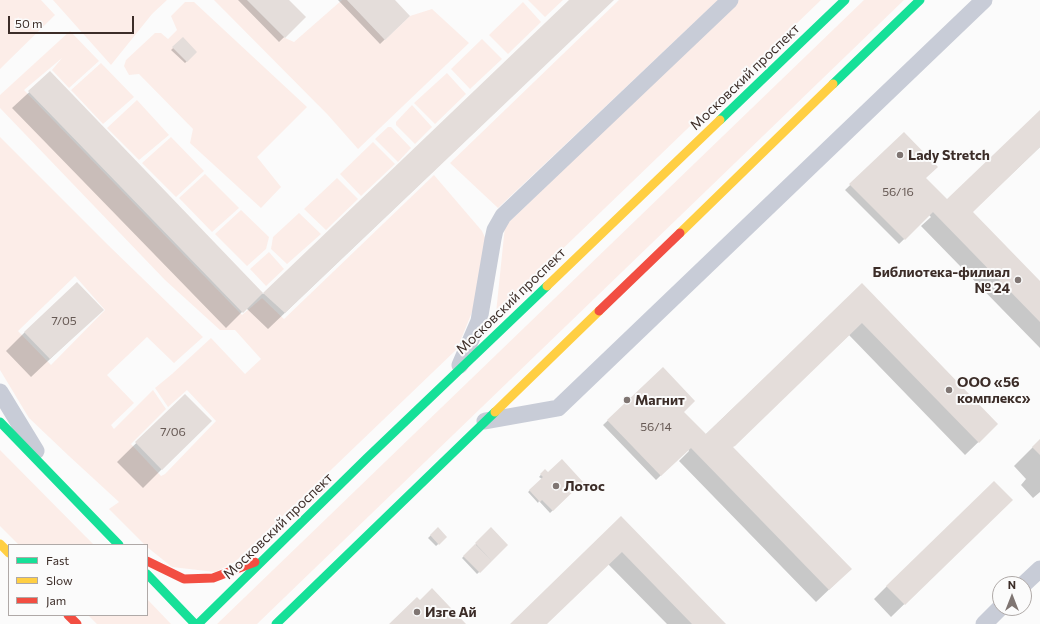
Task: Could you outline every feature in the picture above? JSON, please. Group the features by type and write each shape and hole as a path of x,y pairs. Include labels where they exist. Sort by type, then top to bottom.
{"main road":[{"name":"Московский проспект","path":"198,624 265,557 845,0"},
{"path":"276,624 920,0"},
{"path":"0,422 118,544"},
{"path":"0,544 8,552"},
{"path":"148,562 184,579 213,578 234,571 265,557"},
{"path":"148,575 195,624"},
{"path":"295,617 305,596"},
{"path":"68,616 77,624"}],"street":[{"path":"455,374 479,321 495,230 503,216 730,0"},
{"path":"485,421 558,408 984,0"},
{"path":"0,392 51,475"},
{"path":"1032,576 1040,569"},
{"path":"984,624 992,616"}],"shaded area":[{"path":"0,0 41,0 55,15 0,69"},
{"path":"53,0 167,0 152,14 111,65"},
{"path":"214,0 247,0 285,38 294,42 342,0 347,0 385,40 410,16 432,9 469,43 358,149 328,115"},
{"path":"528,0 563,0 545,17"},
{"path":"619,0 718,0 498,208 450,163"},
{"path":"739,0 821,0 496,313 505,226"},
{"path":"864,0 904,0 257,624 217,624"},
{"path":"185,2 194,2 307,107 257,157 281,187 261,208 190,143 193,129 139,74 129,75 124,66 126,60 155,33 161,33 168,39 177,30 171,16"},
{"path":"523,2 541,22 508,54 489,35"},
{"path":"70,31 99,61 69,88 52,70 62,58 24,90 242,315 262,298 284,319 434,175 482,231 487,242 479,295 457,349 235,562 215,572 172,567 148,548 148,544 144,544 109,509 119,502 29,418 0,370 0,137 203,337 174,363 147,337 107,375 134,403 111,425 114,429 153,390 166,409 131,444 161,476 165,474 216,421 187,390 168,407 155,388 211,338 245,374 261,359 235,330 220,330 165,280 0,108 0,95","holes":["75,276 105,310 51,365 18,331"]},
{"path":"482,39 502,59 470,89 451,69"},
{"path":"101,63 134,97 103,124 71,90"},
{"path":"447,73 466,94 435,124 414,103"},
{"path":"137,100 169,135 139,160 107,128"},
{"path":"412,105 432,127 415,144 396,125 396,122"},
{"path":"388,127 391,127 411,148 398,162 375,139"},
{"path":"171,137 204,171 176,197 142,163"},
{"path":"373,142 395,164 361,196 340,174"},
{"path":"205,174 239,208 212,232 179,198"},
{"path":"337,178 358,199 326,230 304,209"},
{"path":"241,210 269,237 266,249 247,266 215,234"},
{"path":"299,213 321,234 287,264 271,249 273,237"},
{"path":"269,252 284,269 266,286 250,269"},
{"path":"0,450 93,544 18,544 0,526"},
{"path":"148,600 171,624 97,624 89,616 148,616"}],"building":[{"path":"247,0 289,0 306,17 285,38"},
{"path":"347,0 395,0 410,16 385,40"},
{"path":"569,0 614,0 285,313 263,293"},
{"path":"183,37 197,52 187,62 172,47"},
{"path":"50,71 263,293 243,313 28,91"},
{"path":"1040,110 1040,147 973,212 1040,281 1040,322 933,212 905,240 849,184 904,132 938,167 926,178 947,199"},
{"path":"77,282 104,310 50,359 24,332"},
{"path":"862,283 998,424 979,443 862,323 733,447 852,569 829,590 691,448 661,476 607,420 663,367 695,401 684,412 706,434"},
{"path":"185,394 212,421 162,470 135,442"},
{"path":"1040,439 1040,455 1032,447"},
{"name":"Лотос","path":"562,459 583,482 553,511 542,500 540,502 529,490 543,477 540,474 545,469 548,472"},
{"path":"994,481 1013,500 905,605 886,586"},
{"path":"621,516 726,624 692,624 622,552 547,624 510,624"},
{"path":"438,527 447,537 439,545 430,535"},
{"path":"491,527 508,545 492,561 475,543"},
{"path":"475,544 492,561 480,573 463,556"},
{"path":"432,588 466,624 389,624 417,597 420,600"}],"traffic: fast":[{"path":"720,120 845,0"},
{"path":"833,84 920,0"},
{"path":"198,624 367,458 547,286"},
{"path":"276,624 495,412"},
{"path":"0,422 118,544"},
{"path":"148,575 195,624"}],"traffic: slow":[{"path":"680,233 833,84"},
{"path":"547,286 720,120"},
{"path":"495,412 599,311"},
{"path":"0,544 8,552"}],"traffic: jam":[{"path":"599,311 680,233"},
{"path":"148,561 184,579 213,578 255,562"},
{"path":"69,616 77,624"}],"place":[{"name":"Lady Stretch","path":"900,155"},
{"name":"Библиотека-филиал № 24","path":"1018,280"},
{"name":"ООО «56 комплекс»","path":"949,390"},
{"name":"Магнит","path":"627,400"},
{"name":"Лотос","path":"556,486"},
{"name":"Изге Ай","path":"417,612"}]}
